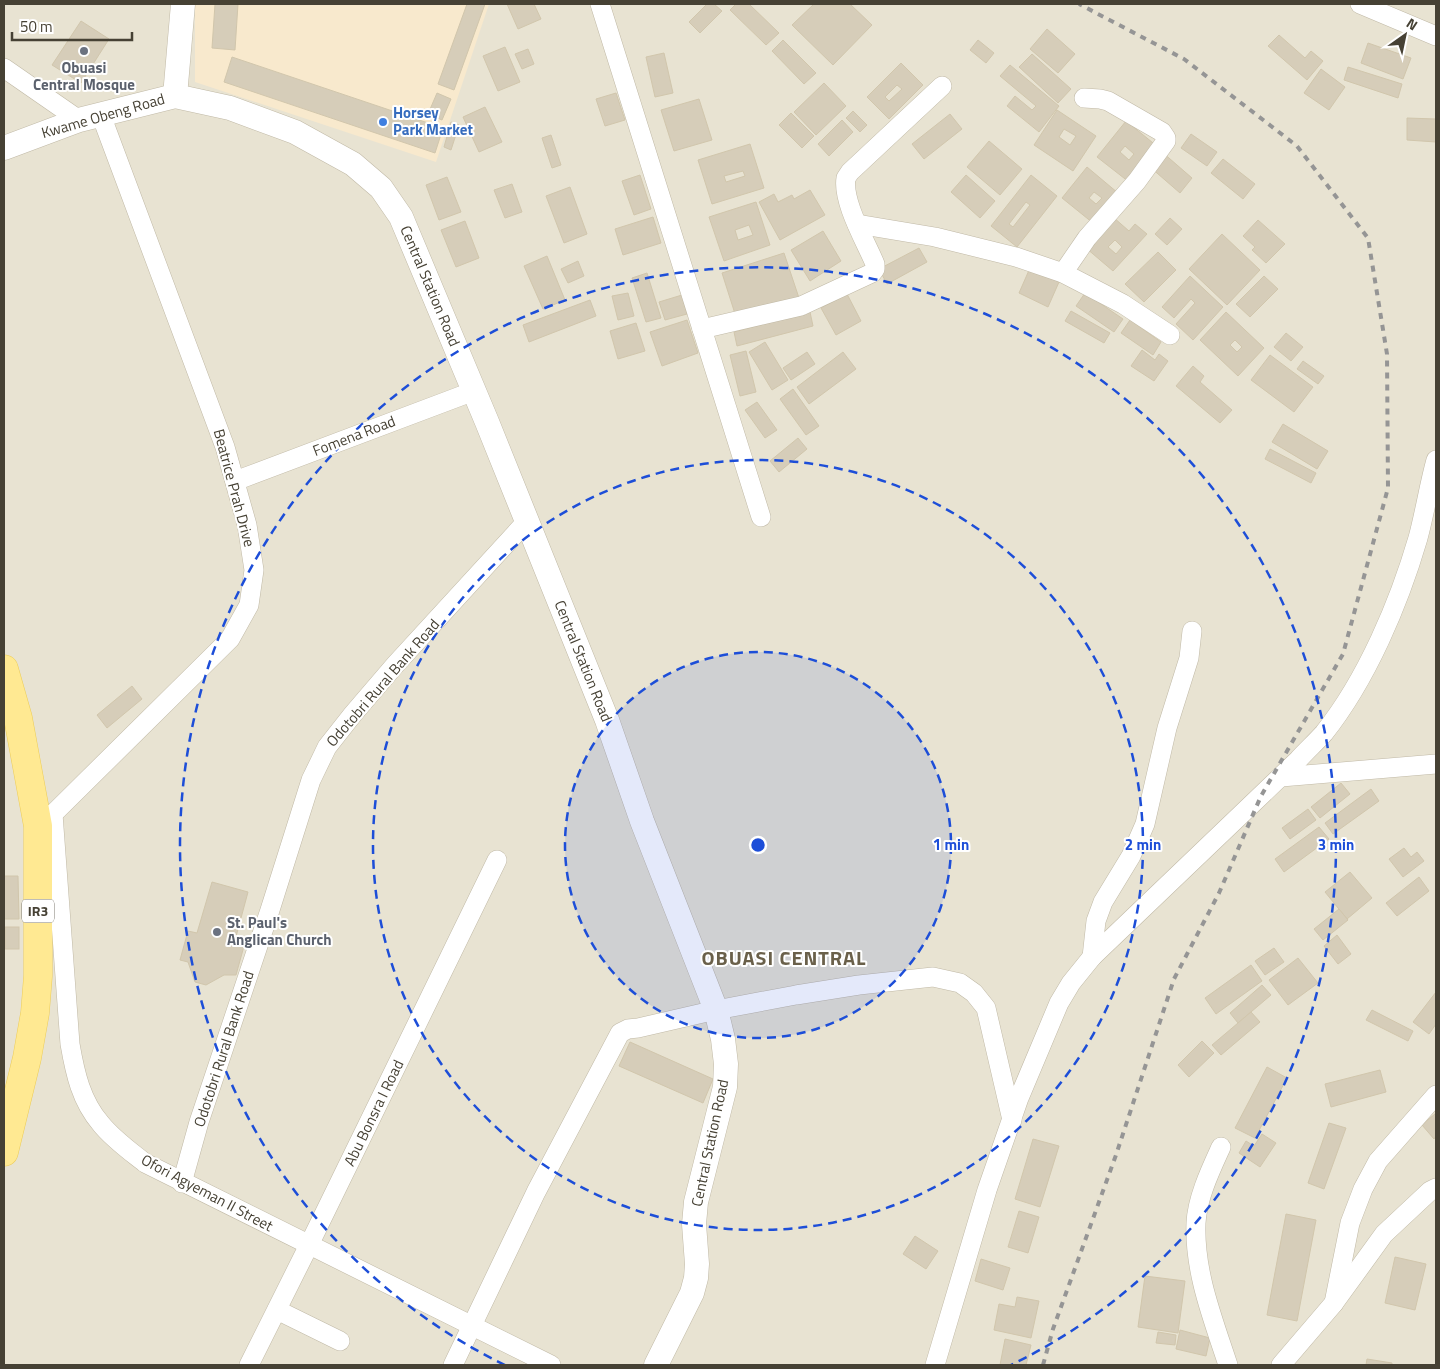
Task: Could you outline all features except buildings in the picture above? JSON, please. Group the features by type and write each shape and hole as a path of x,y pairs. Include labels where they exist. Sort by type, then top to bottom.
{"main road":[{"name":"IR3","path":"4,669 45,820 35,1014 28,1058 4,1152"}],"street":[{"path":"176,96 184,4"},
{"path":"600,4 761,516"},
{"path":"1360,4 1436,36"},
{"path":"4,68 90,118"},
{"path":"702,329 801,306 872,273 875,269 875,264 856,224 848,197 846,178 850,172 942,86"},
{"name":"Kwame Obeng Road","path":"4,148 90,118 176,96"},
{"name":"Central Station Road","path":"176,96 230,108 295,132 353,164 381,188 401,217 474,391 607,720 642,821 716,1010 723,1039 726,1064 725,1087 696,1202 694,1224 697,1264 696,1278 692,1293 656,1365"},
{"path":"1063,273 1087,238 1137,181 1166,141 1162,132 1115,104 1100,99 1084,98"},
{"name":"Beatrice Prah Drive","path":"45,820 230,640 248,605 254,570 247,525 222,438 90,118"},
{"path":"856,224 944,239 1016,257 1063,273 1123,304 1170,334"},
{"name":"Fomena Road","path":"235,481 474,391"},
{"path":"935,1365 987,1190 1012,1120 1059,1003 1071,983 1092,957 1281,777 1324,732 1359,679 1377,646 1418,537 1436,460"},
{"name":"Odotobri Rural Bank Road","path":"182,1183 199,1122 311,780 327,747 396,665 526,522"},
{"path":"1092,957 1096,922 1103,902 1131,856 1145,824 1167,728 1188,658 1192,631"},
{"path":"1281,777 1436,764"},
{"name":"Ofori Agyeman II Street","path":"45,820 74,1072 83,1095 100,1124 145,1164 551,1365"},
{"name":"Abu Bonsra I Road","path":"249,1365 310,1245 497,860"},
{"path":"452,1365 540,1186 620,1032 716,1010 796,995 903,979 933,977 960,983 974,993 986,1008 1012,1120"},
{"path":"1334,1303 1350,1223 1363,1189 1378,1161 1436,1095"},
{"path":"1221,1147 1206,1179 1196,1222 1198,1263 1228,1365"},
{"path":"1280,1365 1334,1303 1384,1234 1430,1191 1436,1188"},
{"path":"277,1310 340,1341"}],"shaded area":[{"path":"4,4 1436,4 1436,1365 4,1365"},
{"name":"Horsey Park Market","path":"195,4 489,4 436,162 195,82"}],"railway":[{"path":"1043,1365 1053,1329 1116,1155 1174,979 1219,893 1261,796 1343,654 1388,488 1387,354 1368,238 1297,146 1184,59 1079,4"}],"place":[{"name":"Obuasi Central Mosque","path":"84,51"},
{"name":"Horsey Park Market","path":"383,122"},
{"name":"St. Paul's Anglican Church","path":"217,932"}],"district":[{"name":"OBUASI CENTRAL","path":"784,958"}]}
